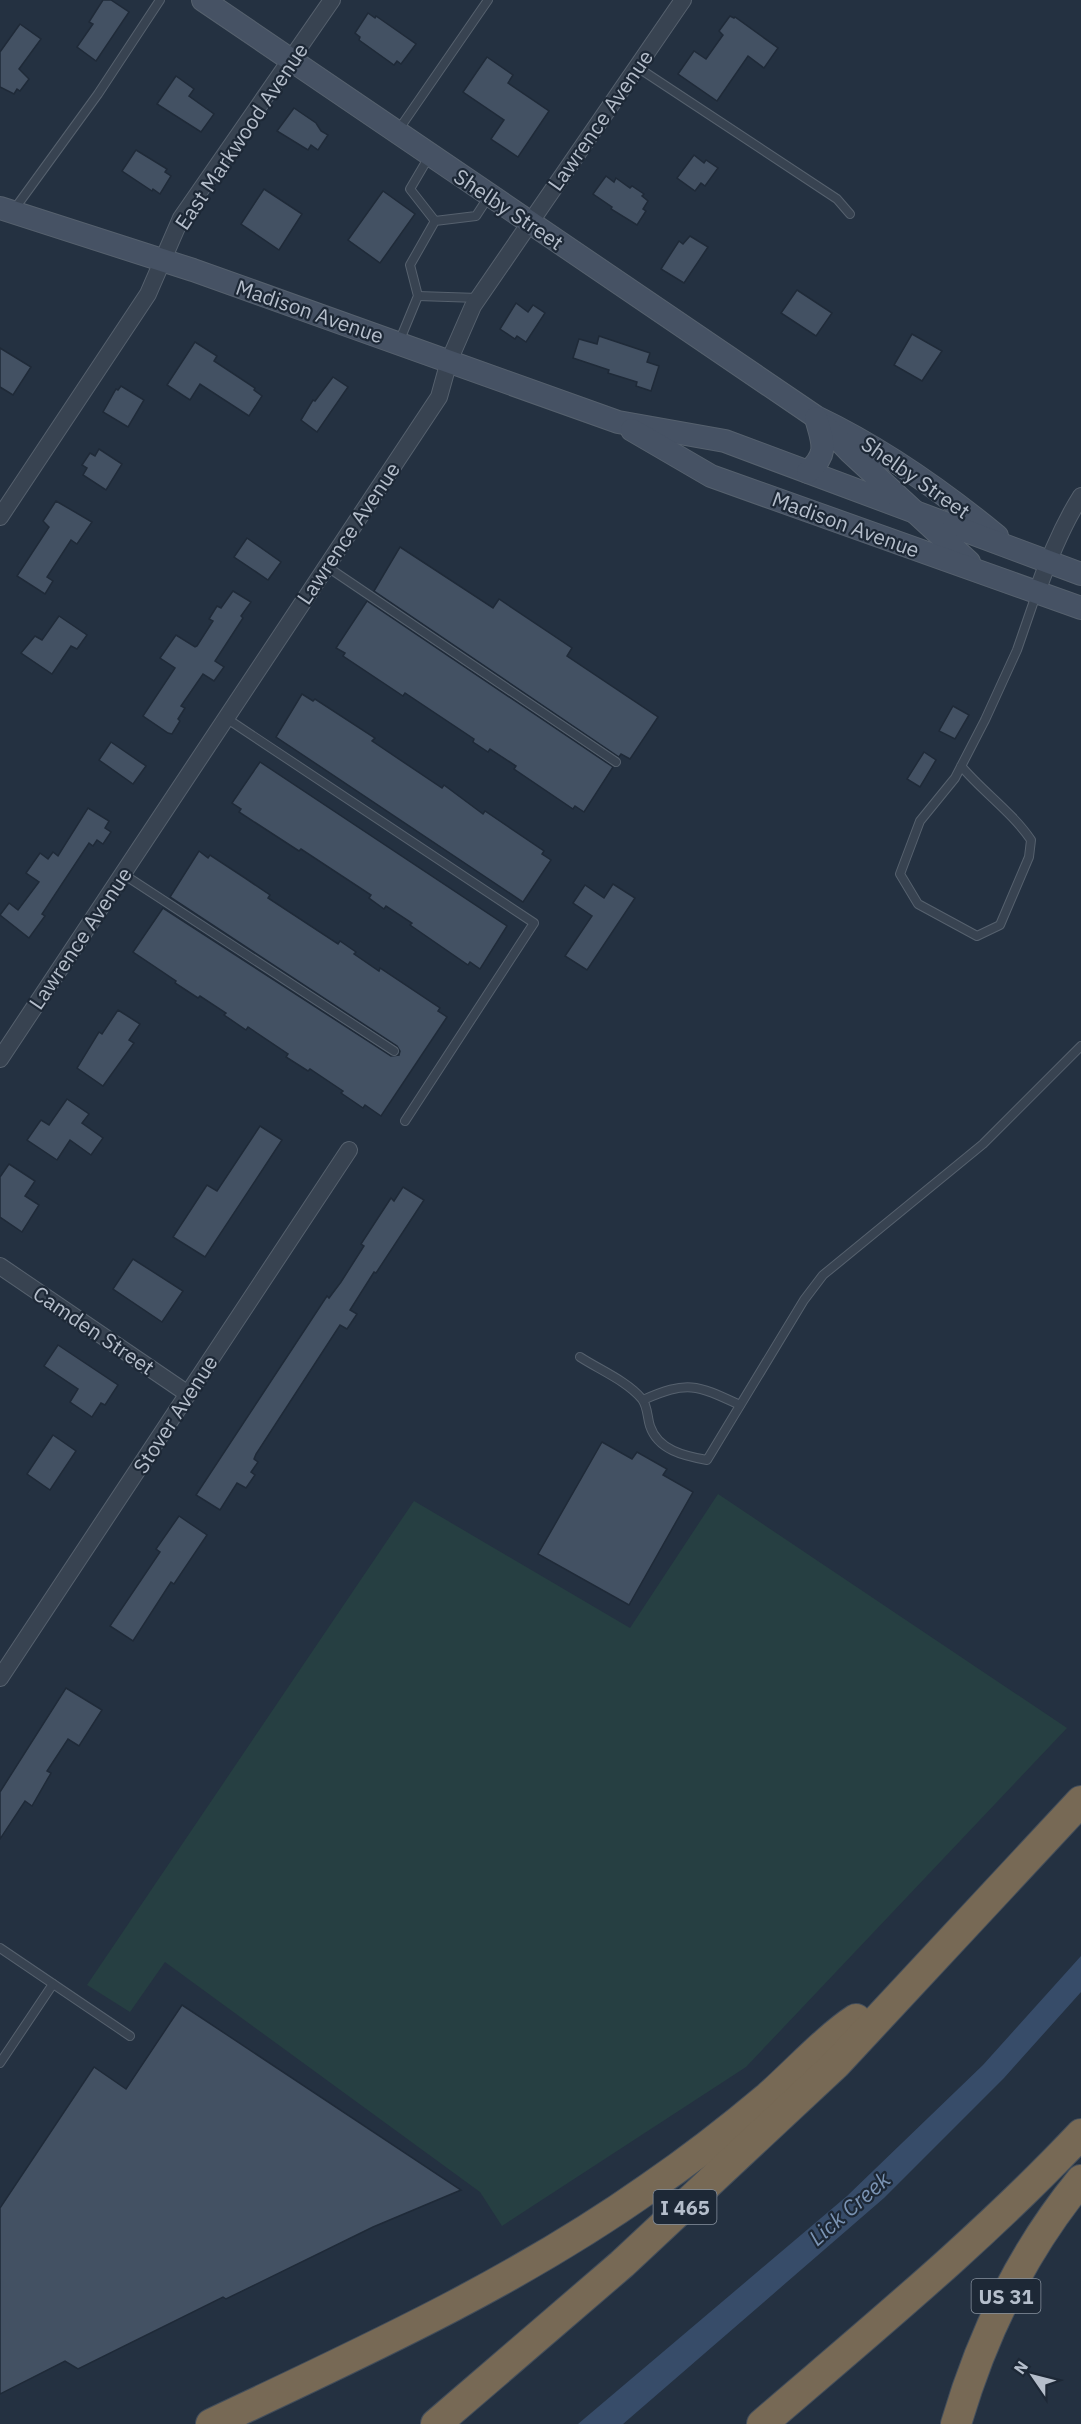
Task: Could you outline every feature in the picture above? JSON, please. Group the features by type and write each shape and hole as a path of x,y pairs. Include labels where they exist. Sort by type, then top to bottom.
{"highway":[{"name":"I 465","path":"436,2424 622,2264 836,2064 1081,1801"},
{"path":"211,2424 364,2352 545,2257 591,2228 709,2144 765,2099 851,2022 921,1975"},
{"path":"762,2424 917,2292 986,2229 1081,2134"},
{"name":"US 31","path":"956,2424 969,2380 1008,2291 1048,2223 1081,2180"},
{"path":"741,2424 864,2336"}],"main road":[{"name":"Shelby Street","path":"203,0 816,417 860,437 959,504 1009,546"},
{"name":"Madison Avenue","path":"6,210 163,260 618,422 725,441 1081,574"},
{"name":"Shelby Street","path":"816,417 849,452 916,512 958,555 985,574"},
{"path":"808,472 823,452 816,417"},
{"name":"Madison Avenue","path":"618,422 711,476 1081,608"}],"street":[{"name":"East Markwood Avenue","path":"0,517 143,302 181,218 332,0"},
{"name":"Lawrence Avenue","path":"0,1059 439,397 449,361 478,298 683,0"},
{"path":"1037,592 1047,562 1066,520 1081,496"},
{"name":"Stover Avenue","path":"0,1678 349,1150"},
{"name":"Camden Street","path":"0,1266 188,1394"}],"lane":[{"path":"6,210 98,94 160,0"},
{"path":"397,132 488,0"},
{"path":"637,67 837,199 850,214"},
{"path":"430,155 410,189 435,221"},
{"path":"435,221 476,216 489,195"},
{"path":"398,343 418,296 410,265 435,221"},
{"path":"418,296 478,298"},
{"path":"326,566 616,762"},
{"path":"961,766 979,787 1019,823 1031,840 1029,857 999,925 977,936 918,904 900,874 920,821 955,778 961,766 985,720 1017,650 1037,592"},
{"path":"225,718 534,923 405,1121"},
{"path":"123,874 394,1052"},
{"path":"580,1357 643,1400 648,1410 650,1427 660,1443 686,1456 707,1460 804,1300 824,1275 983,1144 1081,1046"},
{"path":"643,1400 678,1387 693,1386 740,1405"},
{"path":"0,1948 130,2036"},
{"path":"0,2063 52,1984"}],"green space":[{"path":"718,1494 1067,1728 746,2067 502,2226 480,2192 165,1962 130,2012 87,1985 414,1501 630,1628"}],"water":[{"name":"Lick Creek","path":"1081,1956 1081,1992 1004,2078 884,2198 623,2424 578,2424 847,2196 983,2065"}],"building":[{"path":"103,0 111,0 129,12 96,61 77,47 93,24 89,22"},
{"path":"368,13 375,18 376,16 416,44 401,64 397,61 394,65 359,40 360,37 355,33"},
{"path":"730,16 735,17 778,48 764,68 748,56 717,101 678,74 694,51 706,59 723,35 719,31"},
{"path":"20,24 41,39 19,69 29,79 20,91 17,89 14,94 0,87 0,52"},
{"path":"487,57 513,75 508,83 549,111 518,157 491,139 504,120 463,92"},
{"path":"176,76 194,89 189,96 214,114 201,132 157,104"},
{"path":"294,108 316,123 321,131 328,135 318,150 311,145 308,150 277,131"},
{"path":"136,150 167,169 165,172 171,176 160,194 122,171"},
{"path":"694,155 704,163 706,160 718,168 705,186 701,183 695,191 677,178"},
{"path":"606,176 614,182 616,178 644,194 642,196 648,201 643,209 646,211 637,225 611,209 612,207 593,194"},
{"path":"264,189 302,214 279,250 241,224"},
{"path":"383,191 415,214 380,263 348,240"},
{"path":"690,236 708,247 684,283 661,269 679,241 683,244"},
{"path":"797,290 832,313 816,336 781,313"},
{"path":"516,303 528,312 533,305 545,313 526,342 517,336 515,339 500,329"},
{"path":"912,334 942,351 922,381 894,365"},
{"path":"599,336 650,353 647,362 659,366 651,391 636,386 637,382 608,373 609,370 573,358 579,339 597,344"},
{"path":"195,342 217,356 214,361 255,388 254,390 262,396 249,416 200,384 190,400 167,385"},
{"path":"0,348 31,367 13,395 0,387"},
{"path":"333,377 348,387 317,432 301,420 313,400 315,401"},
{"path":"121,386 144,400 128,427 103,412 116,389 118,390"},
{"path":"99,449 122,464 106,490 83,475 87,468 82,465 90,453 95,456"},
{"path":"56,501 92,522 77,544 71,540 47,577 53,581 45,594 17,576 49,527 43,521"},
{"path":"247,538 281,562 268,580 234,557"},
{"path":"400,547 493,608 499,599 572,648 567,656 658,717 630,759 621,754 619,757 374,591"},
{"path":"233,591 251,602 215,661 224,667 214,681 203,674 181,706 185,708 178,719 180,721 172,734 168,733 143,716 175,668 160,658 176,635 195,647 197,646 213,621 209,619 217,606 221,608"},
{"path":"367,601 613,767 584,812 575,806 573,809 514,769 516,766 490,749 488,752 473,742 474,739 405,693 403,696 343,656 345,653 336,648"},
{"path":"59,616 87,635 77,649 71,646 52,674 21,653 35,636 42,640"},
{"path":"302,694 313,701 315,699 375,738 372,741 442,788 444,785 483,814 485,811 544,851 542,854 551,860 523,902 276,737"},
{"path":"953,706 969,715 955,739 939,731"},
{"path":"111,742 146,766 133,784 99,760"},
{"path":"924,752 936,760 920,787 907,779"},
{"path":"260,762 507,926 480,969 470,962 468,965 410,925 412,923 386,906 384,909 369,898 371,895 239,812 241,809 232,803"},
{"path":"88,808 109,821 105,828 111,832 103,844 97,840 93,846 89,843 42,914 45,916 29,938 0,915 9,903 18,910 39,882 26,873 40,853 48,859 53,852 58,856"},
{"path":"199,851 208,858 210,855 245,878 270,895 268,898 338,944 340,941 379,971 380,968 440,1008 438,1011 447,1017 381,1116 365,1105 363,1108 341,1093 343,1091 310,1069 308,1071 286,1057 288,1054 248,1027 246,1030 224,1015 226,1013 175,983 176,981 133,952 163,908 391,1056 399,1055 400,1051 397,1046 170,897"},
{"path":"613,884 635,898 587,970 565,956 592,916 573,903 585,885 604,898"},
{"path":"118,1010 140,1024 129,1040 134,1043 103,1086 77,1068 99,1032 102,1034"},
{"path":"67,1099 89,1114 82,1123 103,1138 91,1155 70,1140 57,1160 27,1140 41,1120 49,1125"},
{"path":"260,1126 282,1140 205,1257 173,1237 207,1185 217,1191"},
{"path":"9,1164 35,1181 25,1196 39,1205 22,1232 0,1217 0,1177"},
{"path":"403,1187 424,1200 350,1310 357,1314 347,1329 340,1325 256,1454 254,1459 258,1462 251,1472 255,1475 246,1488 237,1483 220,1510 196,1495 327,1296 329,1298 341,1282 364,1246 361,1244 391,1198 394,1201"},
{"path":"133,1259 183,1291 162,1322 113,1289"},
{"path":"58,1345 118,1385 105,1405 101,1403 92,1417 70,1402 78,1389 44,1366"},
{"path":"53,1435 76,1451 50,1490 27,1474"},
{"path":"602,1442 632,1459 637,1452 667,1469 663,1475 693,1492 629,1605 538,1554"},
{"path":"179,1516 207,1535 174,1584 171,1582 133,1641 110,1626 160,1552 156,1549"},
{"path":"66,1688 102,1710 79,1746 68,1739 47,1771 51,1773 32,1806 25,1801 0,1839 0,1792"},
{"path":"182,2005 461,2190 373,2227 226,2299 223,2297 78,2369 65,2361 0,2394 0,2208 94,2067 126,2089"}]}
